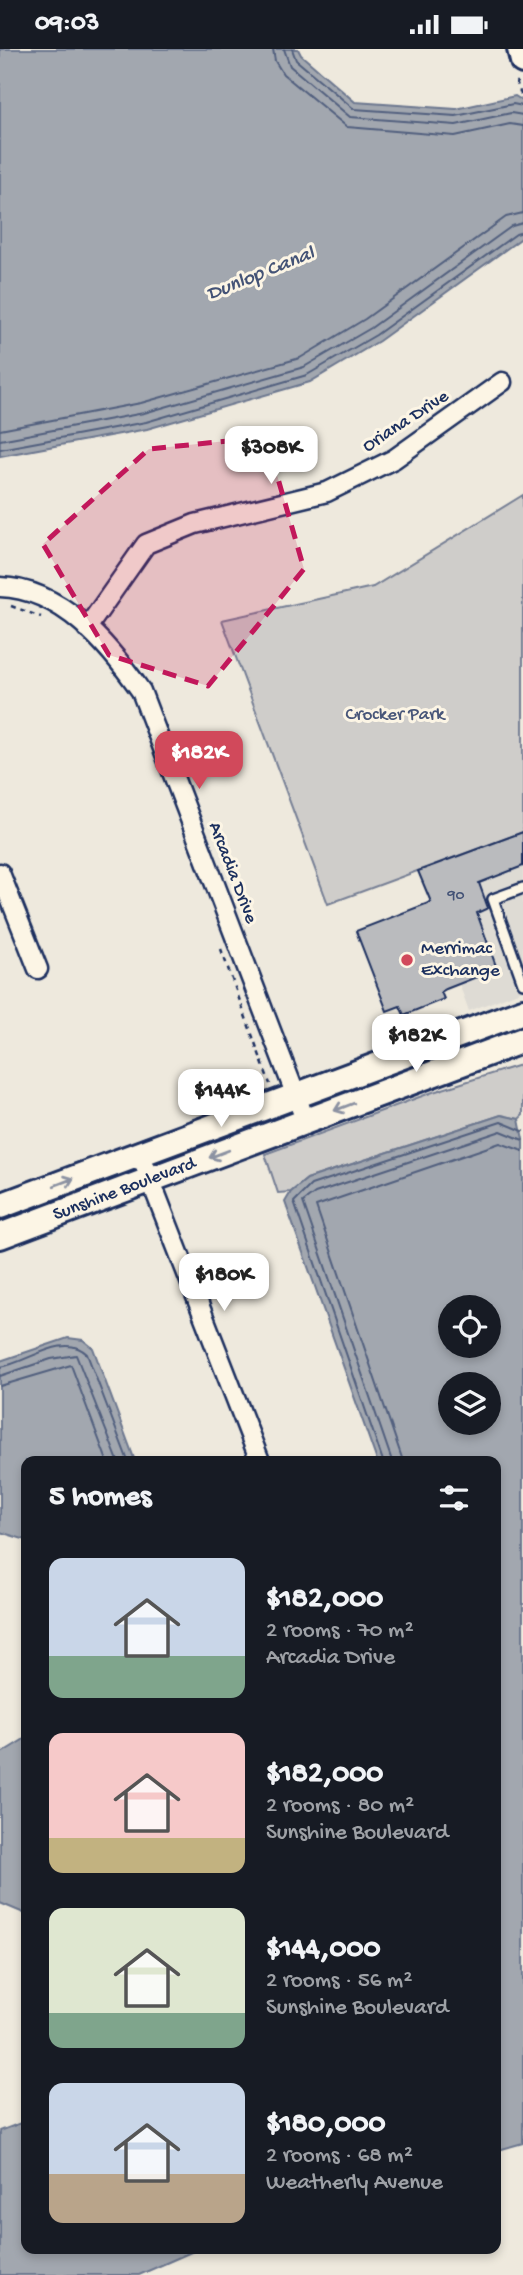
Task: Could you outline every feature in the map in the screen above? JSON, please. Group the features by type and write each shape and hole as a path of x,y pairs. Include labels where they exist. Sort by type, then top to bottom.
{"main road":[{"path":"520,49 520,71"},
{"name":"Sunshine Boulevard","path":"0,1206 523,1011"},
{"name":"Sunshine Boulevard","path":"0,1236 523,1040"}],"street":[{"name":"Oriana Drive","path":"87,628 146,544 195,524 327,492 394,459 502,382"},
{"name":"Arcadia Drive","path":"2,595 13,587 68,610 117,656 141,691 306,1122"},
{"path":"0,873 38,969"},
{"path":"140,1153 258,1456"}],"lane":[{"path":"523,888 493,898 523,983"}],"path":[{"path":"520,71 523,100"},
{"path":"2,595 50,621"},
{"path":"217,940 269,1077 270,1086 266,1092"}],"highlighted area":[{"path":"266,437 304,569 208,686 109,655 43,544 149,449"}],"shaded area":[{"path":"523,832 523,990 469,1011 418,871"}],"green space":[{"name":"Crocker Park","path":"523,495 523,832 328,904 222,620 373,587"},
{"path":"523,1064 523,1115 519,1119 501,1115 307,1179 291,1192 278,1193 265,1154 433,1092"}],"water":[{"name":"Dunlop Canal","path":"0,49 298,49 301,55 355,102 456,109 515,96 523,101 523,237 379,341 310,382 147,429 0,456"},
{"path":"501,1115 519,1119 523,1139 523,2143 501,2149 501,1456 375,1456 285,1202 291,1192 307,1179"},
{"path":"68,1338 83,1340 93,1348 133,1456 21,1456 21,1538 0,1532 0,1361"},
{"path":"21,1741 21,1912 0,1903 0,1754"},
{"path":"21,2123 21,2254 187,2254 139,2275 0,2275 0,2131"}],"building":[{"path":"523,832 523,866 479,883 488,908 477,913 497,969 446,989 441,992 444,999 404,1015 400,1006 387,1011 356,931 431,902 418,871"}],"place":[{"name":"Merrimac Exchange","path":"407,960"}]}
